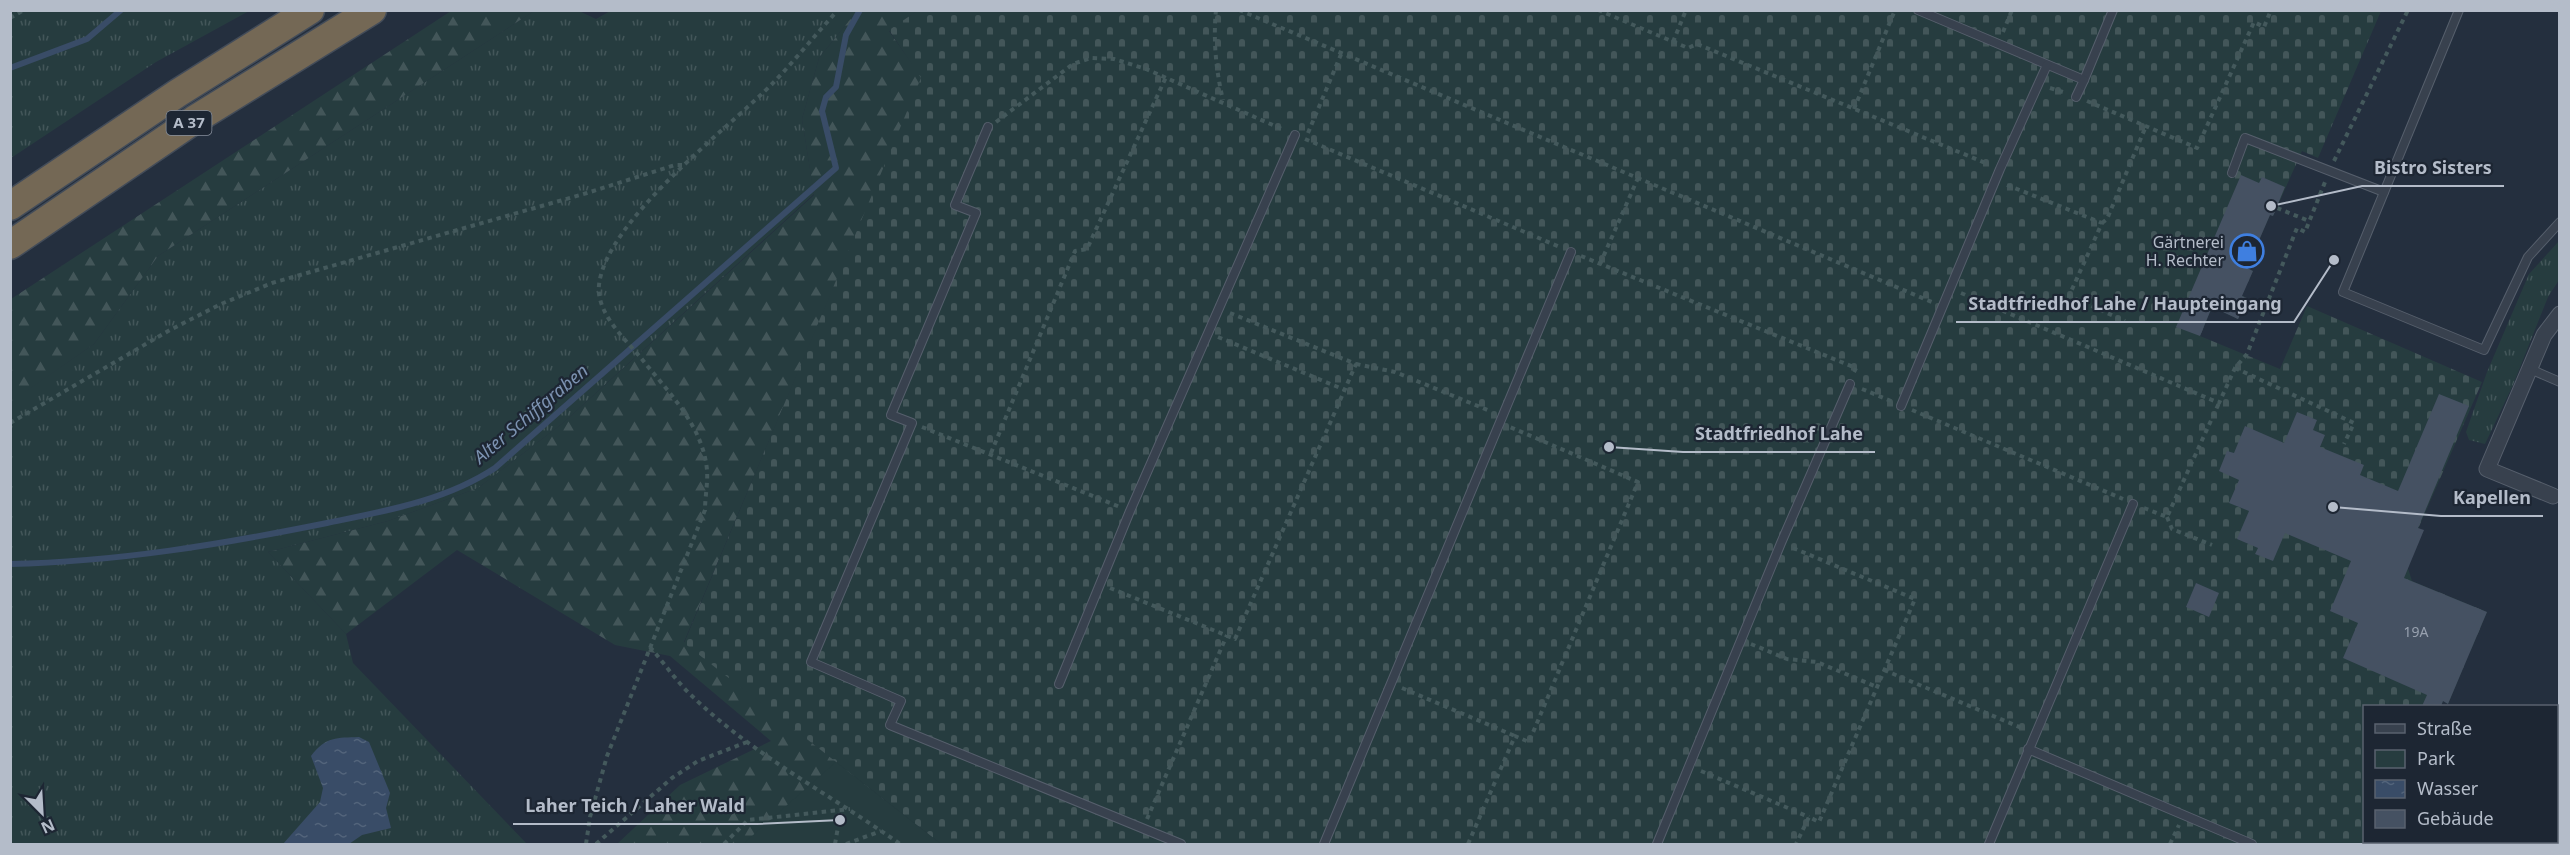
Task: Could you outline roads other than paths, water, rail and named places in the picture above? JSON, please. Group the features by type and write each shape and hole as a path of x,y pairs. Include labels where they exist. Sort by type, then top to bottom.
{"highway":[{"name":"A 37","path":"10,206 178,93 310,10"},
{"name":"A 37","path":"10,245 194,120 372,10"}],"street":[{"path":"2553,496 2487,470 2544,335 2559,314"}],"lane":[{"path":"1918,10 2084,80"},
{"path":"2076,97 2113,10"},
{"path":"2459,10 2343,292 2484,350 2528,257 2559,222"},
{"path":"1901,406 1995,180 2047,65"},
{"path":"988,127 955,204 976,213 891,415 912,423 811,662 901,701 890,726 1181,844"},
{"path":"1059,684 1130,511 1295,135"},
{"path":"2232,173 2245,138 2384,192"},
{"path":"1324,844 1571,252"},
{"path":"2530,369 2559,382"},
{"path":"1657,844 1781,543 1850,384"},
{"path":"1989,844 2133,504"},
{"path":"2028,749 2252,844"}],"water":[{"path":"359,737 369,742 390,793 386,808 391,828 362,835 349,844 283,844 320,802 323,788 311,756 316,749 332,739"}],"waterway":[{"path":"10,68 87,39 121,10"},
{"name":"Alter Schiffgraben","path":"10,564 90,560 170,551 327,523 435,497 456,489 495,468 836,168 822,111 826,97 836,87 846,35 860,10"}],"place":[{"name":"Bistro Sisters","path":"2271,206"},
{"name":"Gärtnerei H. Rechter","path":"2247,251"},
{"name":"Stadtfriedhof Lahe / Haupteingang","path":"2334,260"},
{"name":"Stadtfriedhof Lahe","path":"1609,447"},
{"name":"Kapellen","path":"2333,507"},
{"name":"Laher Teich / Laher Wald","path":"840,820"}]}
